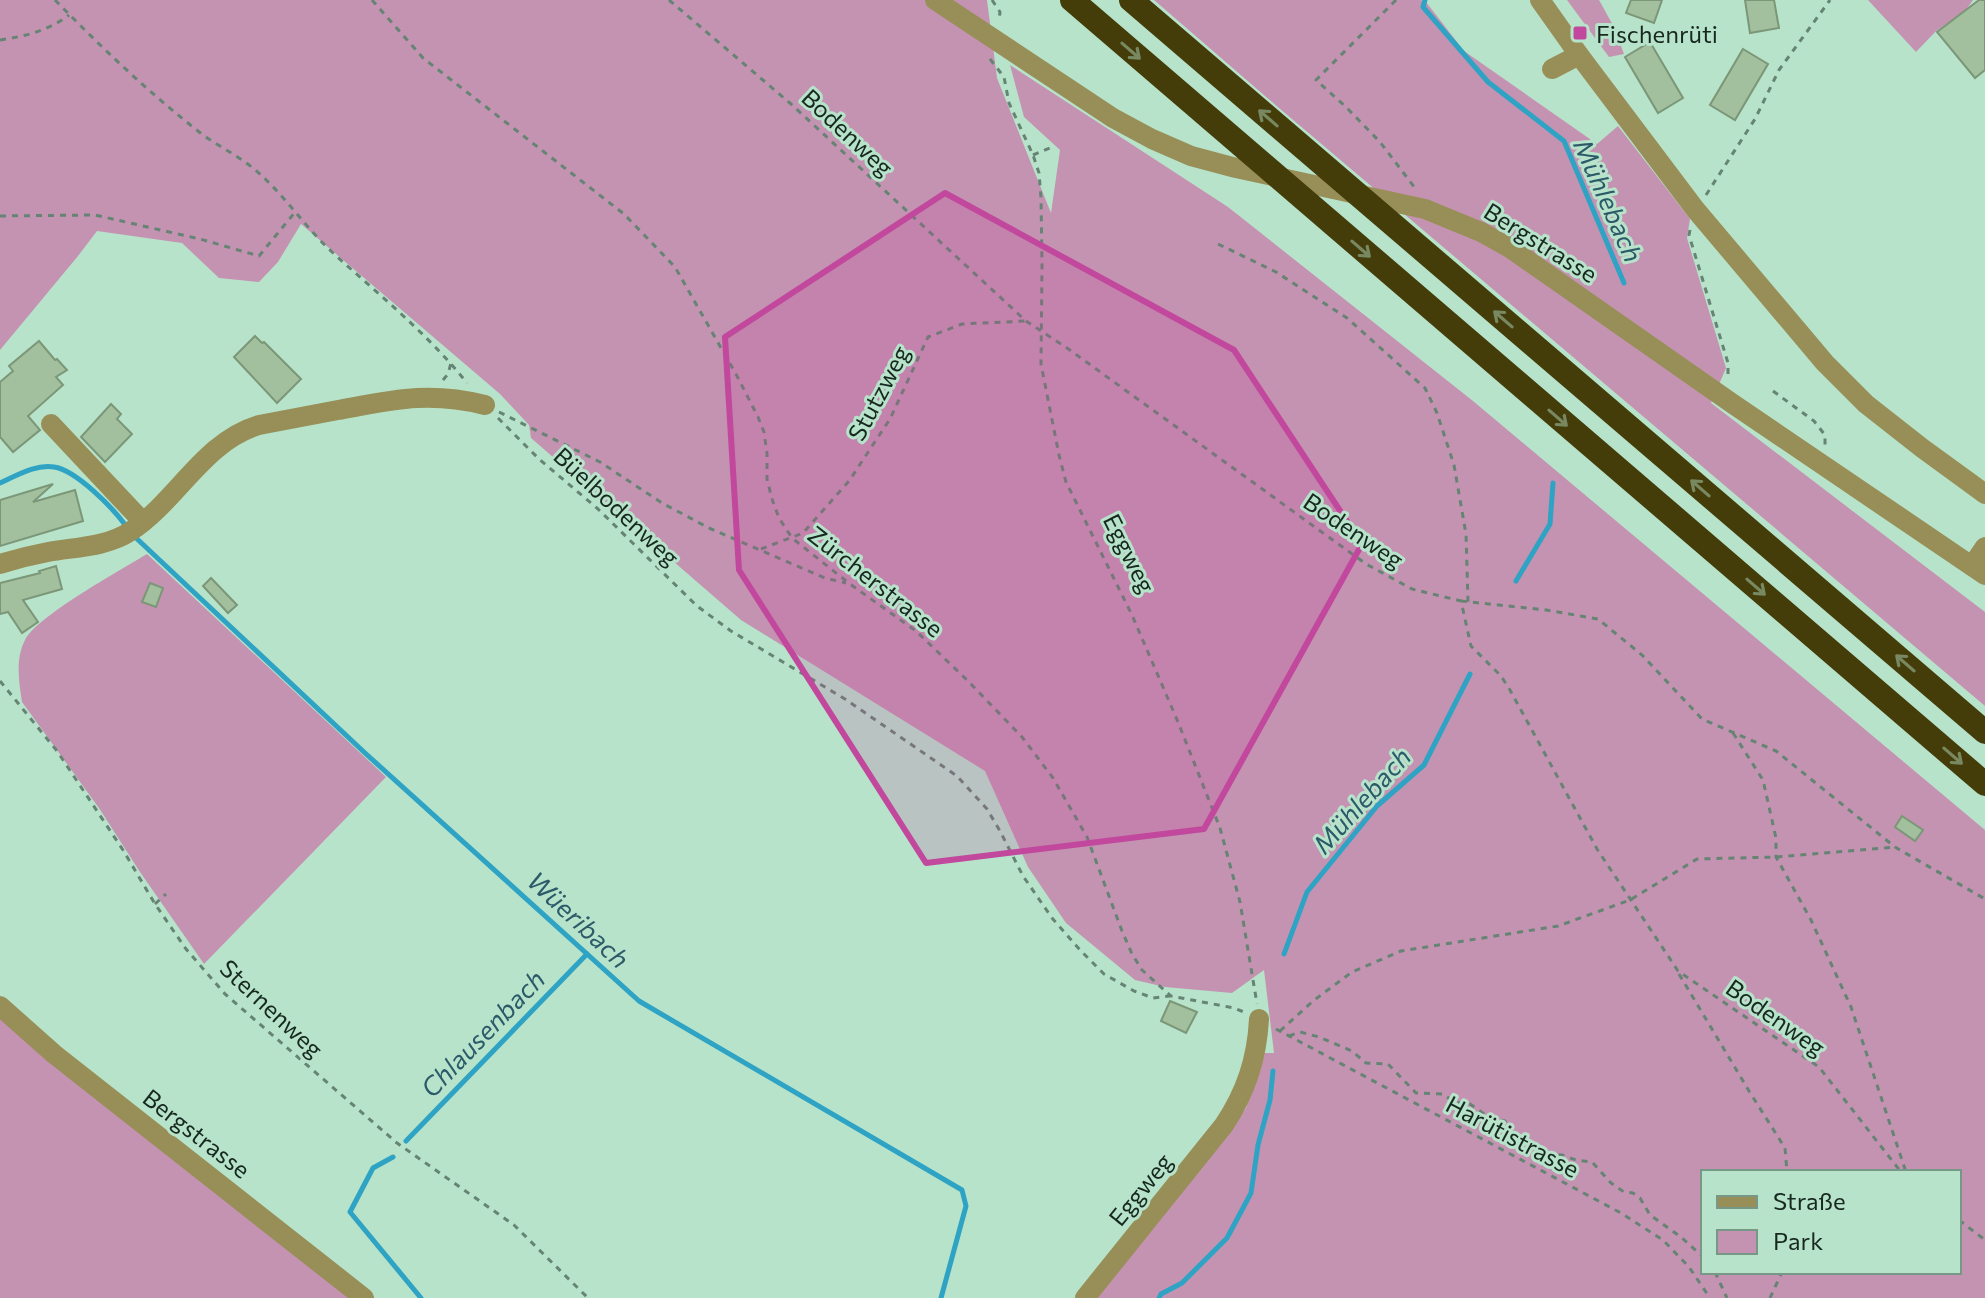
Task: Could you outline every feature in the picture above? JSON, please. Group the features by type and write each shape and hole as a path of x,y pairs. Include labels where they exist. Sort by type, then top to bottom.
{"highway":[{"path":"1072,0 1985,784"},
{"path":"1131,0 1985,732"}],"street":[{"name":"Bergstrasse","path":"935,0 1113,118 1191,156 1425,209 1481,232 1510,248 1979,570 1985,547"},
{"path":"1540,0 1695,209 1825,363 1856,394 1985,494"},
{"path":"1552,69 1579,55"},
{"path":"0,564 46,552 110,542 128,533 143,522 210,454 244,429 400,398 439,397 485,405"},
{"path":"51,424 143,522"},
{"name":"Bergstrasse","path":"0,1006 54,1054 364,1298"},
{"name":"Eggweg","path":"1085,1298 1237,1106 1254,1061 1259,1019"}],"path":[{"name":"Büelbodenweg","path":"55,0 154,95 200,133 260,173 328,249 413,325 539,459 598,509 697,606 731,631 845,699 957,776 987,809 1023,876 1052,918 1104,974 1153,998 1171,996"},
{"name":"Zürcherstrasse","path":"372,0 423,58 624,214 675,267 758,417 764,432 767,479 772,499 779,518 792,538 916,631 1022,737 1053,778 1087,837 1132,954 1142,970 1171,996"},
{"name":"Bodenweg","path":"669,0 791,104 1026,321 1366,564 1412,589 1461,601 1471,646 1501,676 1510,690 1590,838 1678,971 1819,1067 1902,1170"},
{"path":"1396,0 1316,80 1380,142 1411,182 1425,209"},
{"path":"1720,394 1728,377 1728,363 1689,235 1695,209 1755,119 1779,70 1830,0"},
{"path":"0,40 26,37 55,26 69,15"},
{"name":"Eggweg","path":"985,52 1004,77 1009,103 1039,173 1041,364 1066,482 1132,615 1220,828 1240,902 1255,989"},
{"path":"1033,155 1052,147"},
{"path":"0,216 95,215 259,256 296,211"},
{"path":"1218,244 1276,272 1347,318 1425,388 1437,413 1454,465 1466,534 1468,602"},
{"name":"Stutzweg","path":"792,538 803,533 849,481 890,419 928,337 962,324 1026,321"},
{"path":"1773,391 1814,421 1825,435 1826,446 1817,461"},
{"path":"485,405 600,462 662,503 709,528 825,578 850,584"},
{"path":"760,550 792,538"},
{"path":"1461,601 1598,619 1642,655 1702,719 1776,751 1895,847 1985,899"},
{"name":"Sternenweg","path":"0,681 57,751 186,949 225,994 397,1143 514,1225 588,1298"},
{"path":"1733,732 1763,780 1776,838 1776,857 1811,920 1851,1007 1903,1170"},
{"path":"1630,900 1697,859 1776,857 1895,847"},
{"path":"155,904 166,894"},
{"name":"Harütistrasse","path":"1630,900 1558,926 1401,951 1352,972 1280,1031 1621,1213 1663,1240 1689,1267 1710,1298"},
{"path":"1678,971 1785,1148 1787,1170"},
{"path":"1171,996 1234,1008 1259,1019"},
{"path":"1289,1036 1300,1032 1319,1037 1352,1051 1366,1063 1388,1064 1416,1093 1443,1094 1454,1102 1470,1104 1490,1118 1505,1121 1512,1135 1547,1154 1592,1162 1611,1183 1640,1198 1650,1215 1701,1255"},
{"path":"1961,1222 1985,1240"},
{"path":"1716,1274 1727,1298"},
{"path":"1770,1298 1781,1274"}],"highlighted area":[{"path":"945,193 1234,350 1362,544 1204,829 926,863 739,570 725,337"}],"green space":[{"path":"0,0 987,0 997,78 1051,213 1060,150 1024,117 1010,65 1228,207 1473,401 1985,830 1985,1298 1097,1298 1246,1108 1264,1053 1274,1053 1264,970 1232,993 1165,987 1135,980 1066,923 1028,867 985,771 741,620 531,438 529,425 500,394 301,224 278,262 259,282 219,278 182,243 97,231 0,350"},
{"path":"1154,0 1421,0 1426,2 1464,51 1597,144 1618,126 1690,219 1687,238 1726,368 1711,403 1985,612 1985,706 1279,108"},
{"path":"1567,0 1599,0 1624,54 1609,57"},
{"path":"1868,0 1973,0 1966,10 1936,31 1916,52"},
{"path":"147,554 386,777 204,964 99,808 22,702 20,655 25,640 33,630 81,594"},
{"path":"0,1015 351,1298 0,1298"}],"building":[{"path":"1631,0 1662,0 1654,23 1626,13"},
{"path":"1745,0 1774,0 1779,28 1750,33"},
{"path":"1979,0 1985,0 1985,70 1975,78 1937,32"},
{"path":"1650,42 1683,98 1658,113 1625,57"},
{"path":"1743,49 1768,64 1735,120 1710,105"},
{"path":"255,336 301,379 277,403 234,357"},
{"path":"39,341 67,370 56,377 63,385 28,416 40,430 13,452 0,437 0,382 13,371 9,366"},
{"path":"111,404 121,414 117,419 132,434 105,462 81,437"},
{"path":"53,484 33,502 75,490 83,521 0,546 0,500"},
{"path":"56,566 62,589 23,600 38,622 22,633 8,612 0,614 0,583"},
{"path":"211,578 237,605 228,613 203,586"},
{"path":"150,583 163,588 156,607 142,602"},
{"path":"1902,816 1923,830 1915,841 1895,827"},
{"path":"1170,1001 1197,1012 1186,1033 1161,1021"}],"waterway":[{"name":"Mühlebach","path":"1425,0 1423,7 1488,82 1564,141 1624,283"},
{"name":"Wüeribach","path":"0,483 40,467 63,470 93,491 126,526"},
{"name":"Mühlebach","path":"1516,581 1550,524 1553,483"},
{"name":"Wüeribach","path":"134,536 365,753 639,1001 962,1190 966,1206 941,1298"},
{"name":"Mühlebach","path":"1284,954 1307,892 1377,806 1424,765 1470,674"},
{"name":"Chlausenbach","path":"406,1141 587,954"},
{"name":"Mühlebach","path":"1159,1298 1182,1283 1227,1238 1251,1193 1273,1071"},
{"name":"Chlausenbach","path":"393,1157 373,1168 350,1212 421,1298"}],"place":[{"name":"Fischenrüti","path":"1580,33"}]}
